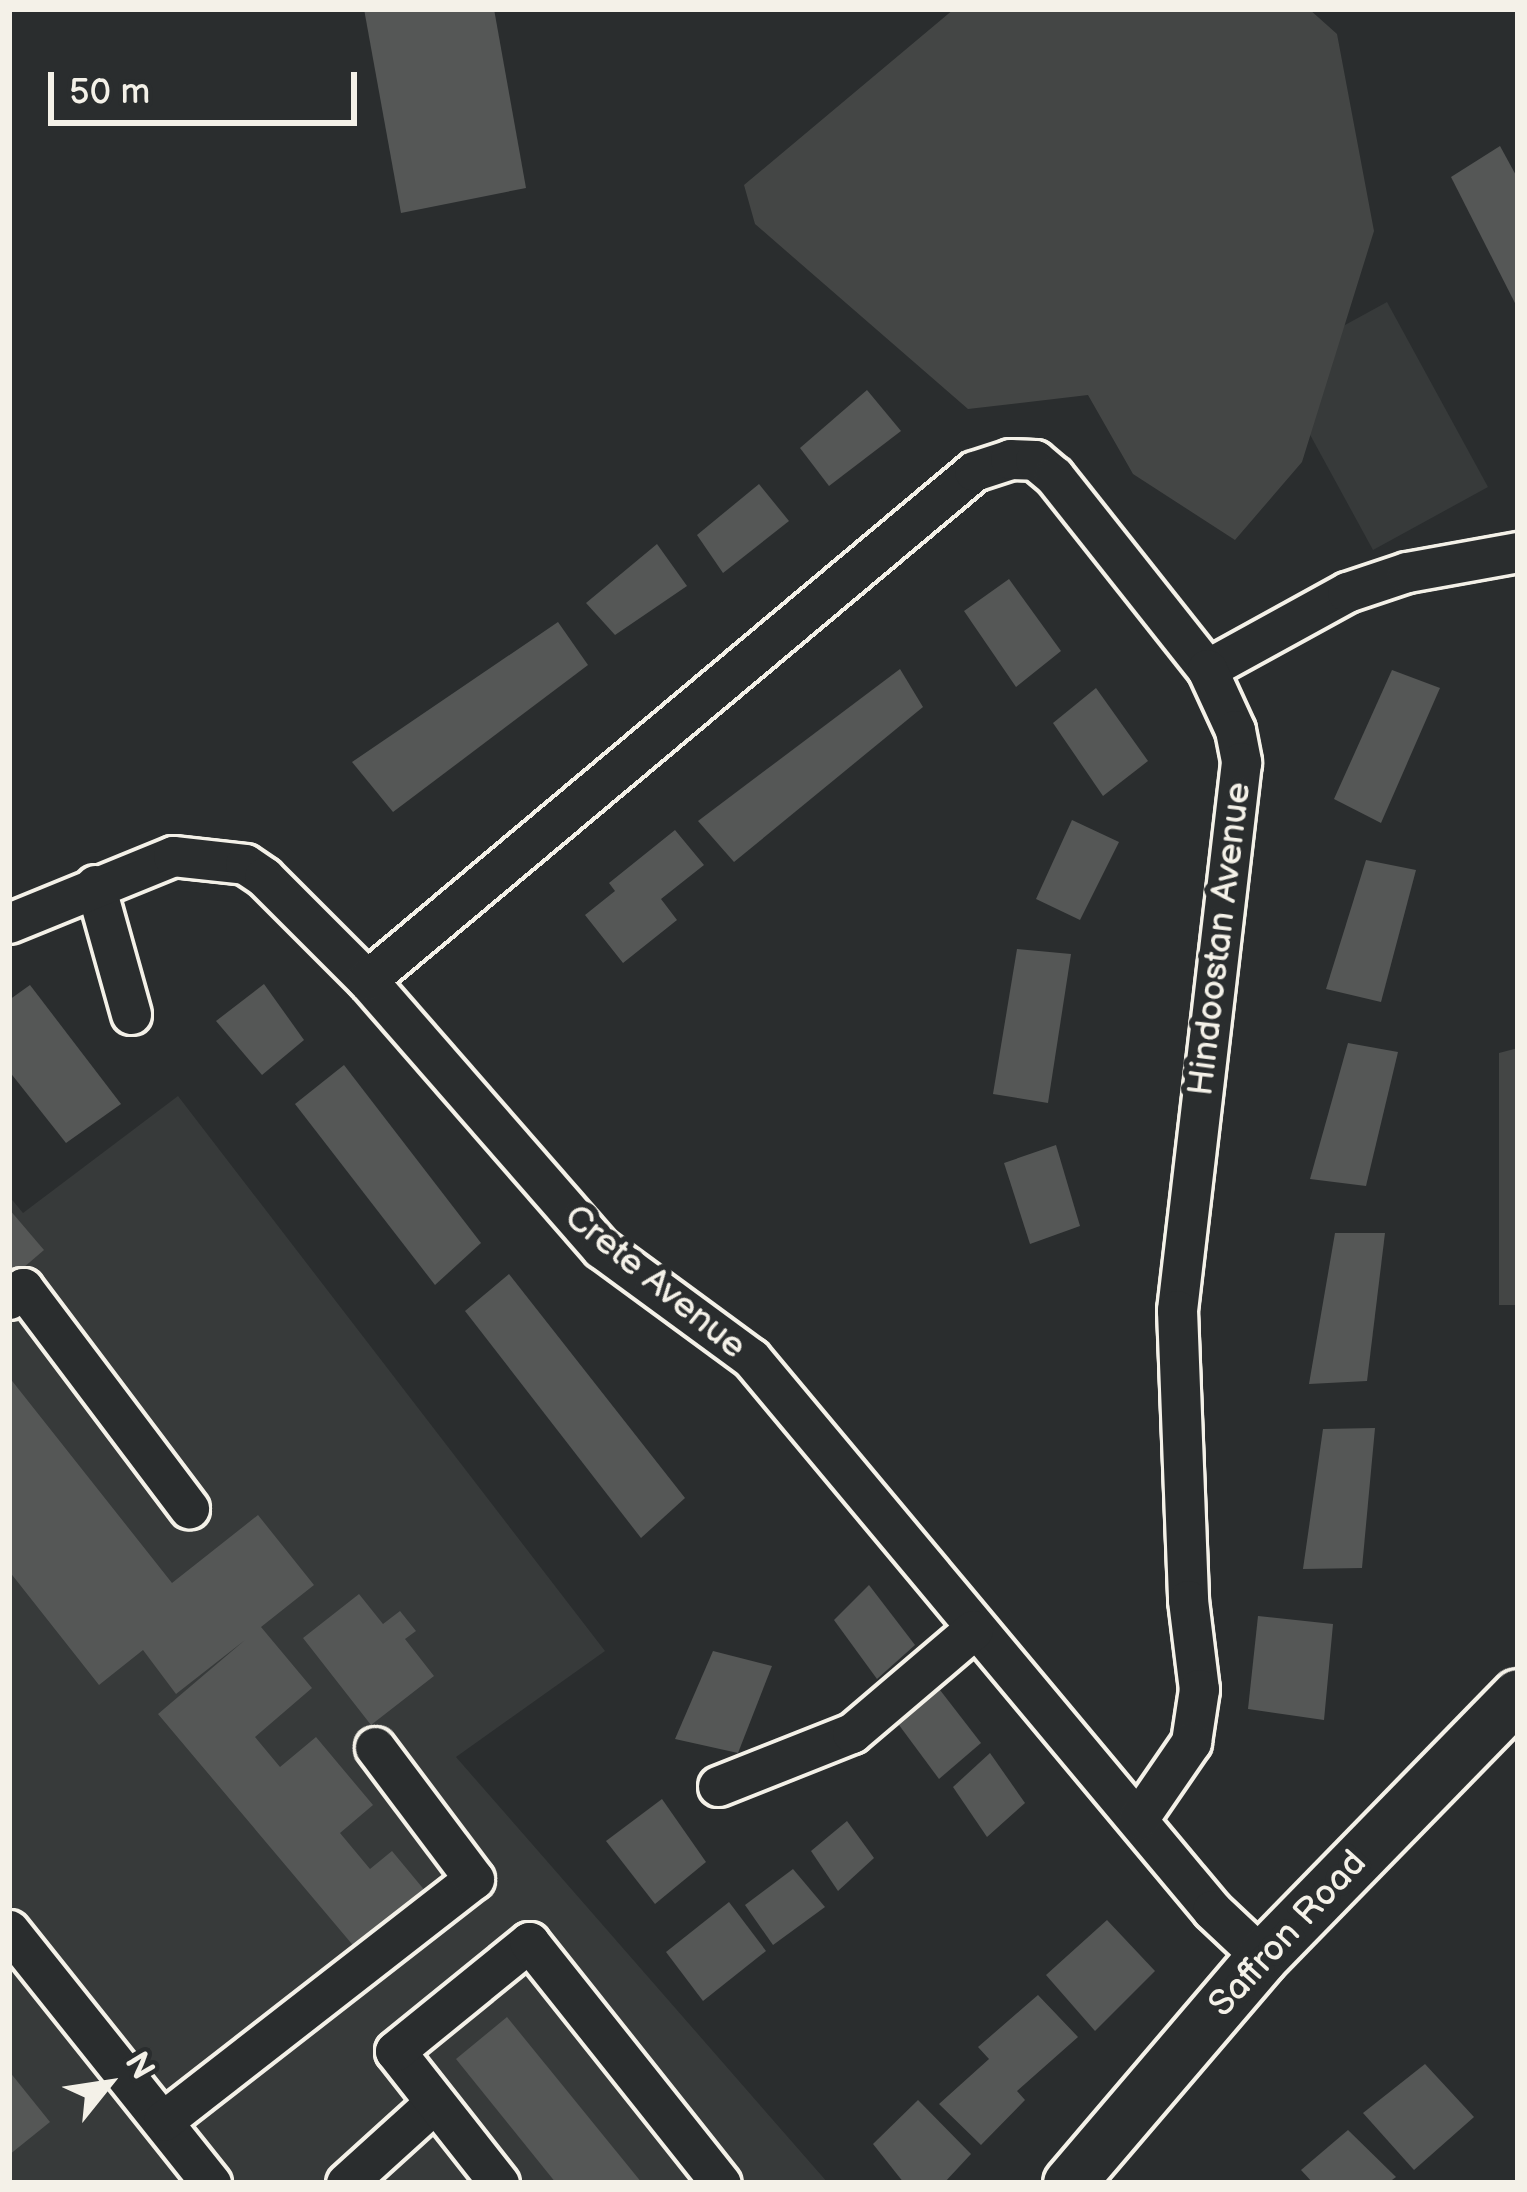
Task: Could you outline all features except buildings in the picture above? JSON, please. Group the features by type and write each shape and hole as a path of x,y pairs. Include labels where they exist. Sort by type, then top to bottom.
{"main road":[{"name":"Saffron Road","path":"1069,2183 1262,1957 1518,1695"}],"street":[{"name":"Hindoostan Avenue","path":"367,980 974,472 1010,459 1035,460 1054,476 1207,669 1235,730 1241,762 1177,1310 1188,1600 1199,1689 1191,1742 1138,1819"},
{"path":"1207,669 1347,592 1407,572 1518,552"},
{"name":"Crete Avenue","path":"9,923 172,856 245,864 367,980 601,1248 752,1358 1212,1910 1262,1957"},
{"path":"95,885 131,1015"},
{"path":"9,1299 23,1288 189,1508"},
{"path":"718,1786 852,1733 974,1630"},
{"path":"163,2121 474,1879 375,1747"},
{"path":"9,1930 211,2183"},
{"path":"499,2183 394,2051 529,1942 721,2183"},
{"path":"346,2183 433,2104"}],"shaded area":[{"path":"954,9 1309,9 1337,34 1374,231 1302,462 1235,540 1133,474 1088,395 968,409 755,224 744,185"},
{"path":"1387,302 1488,487 1373,550 1272,365"},
{"path":"1518,1048 1518,1305 1499,1305 1499,1053"},
{"path":"178,1096 605,1651 456,1757 828,2183 9,2183 9,1196 23,1213"}]}
